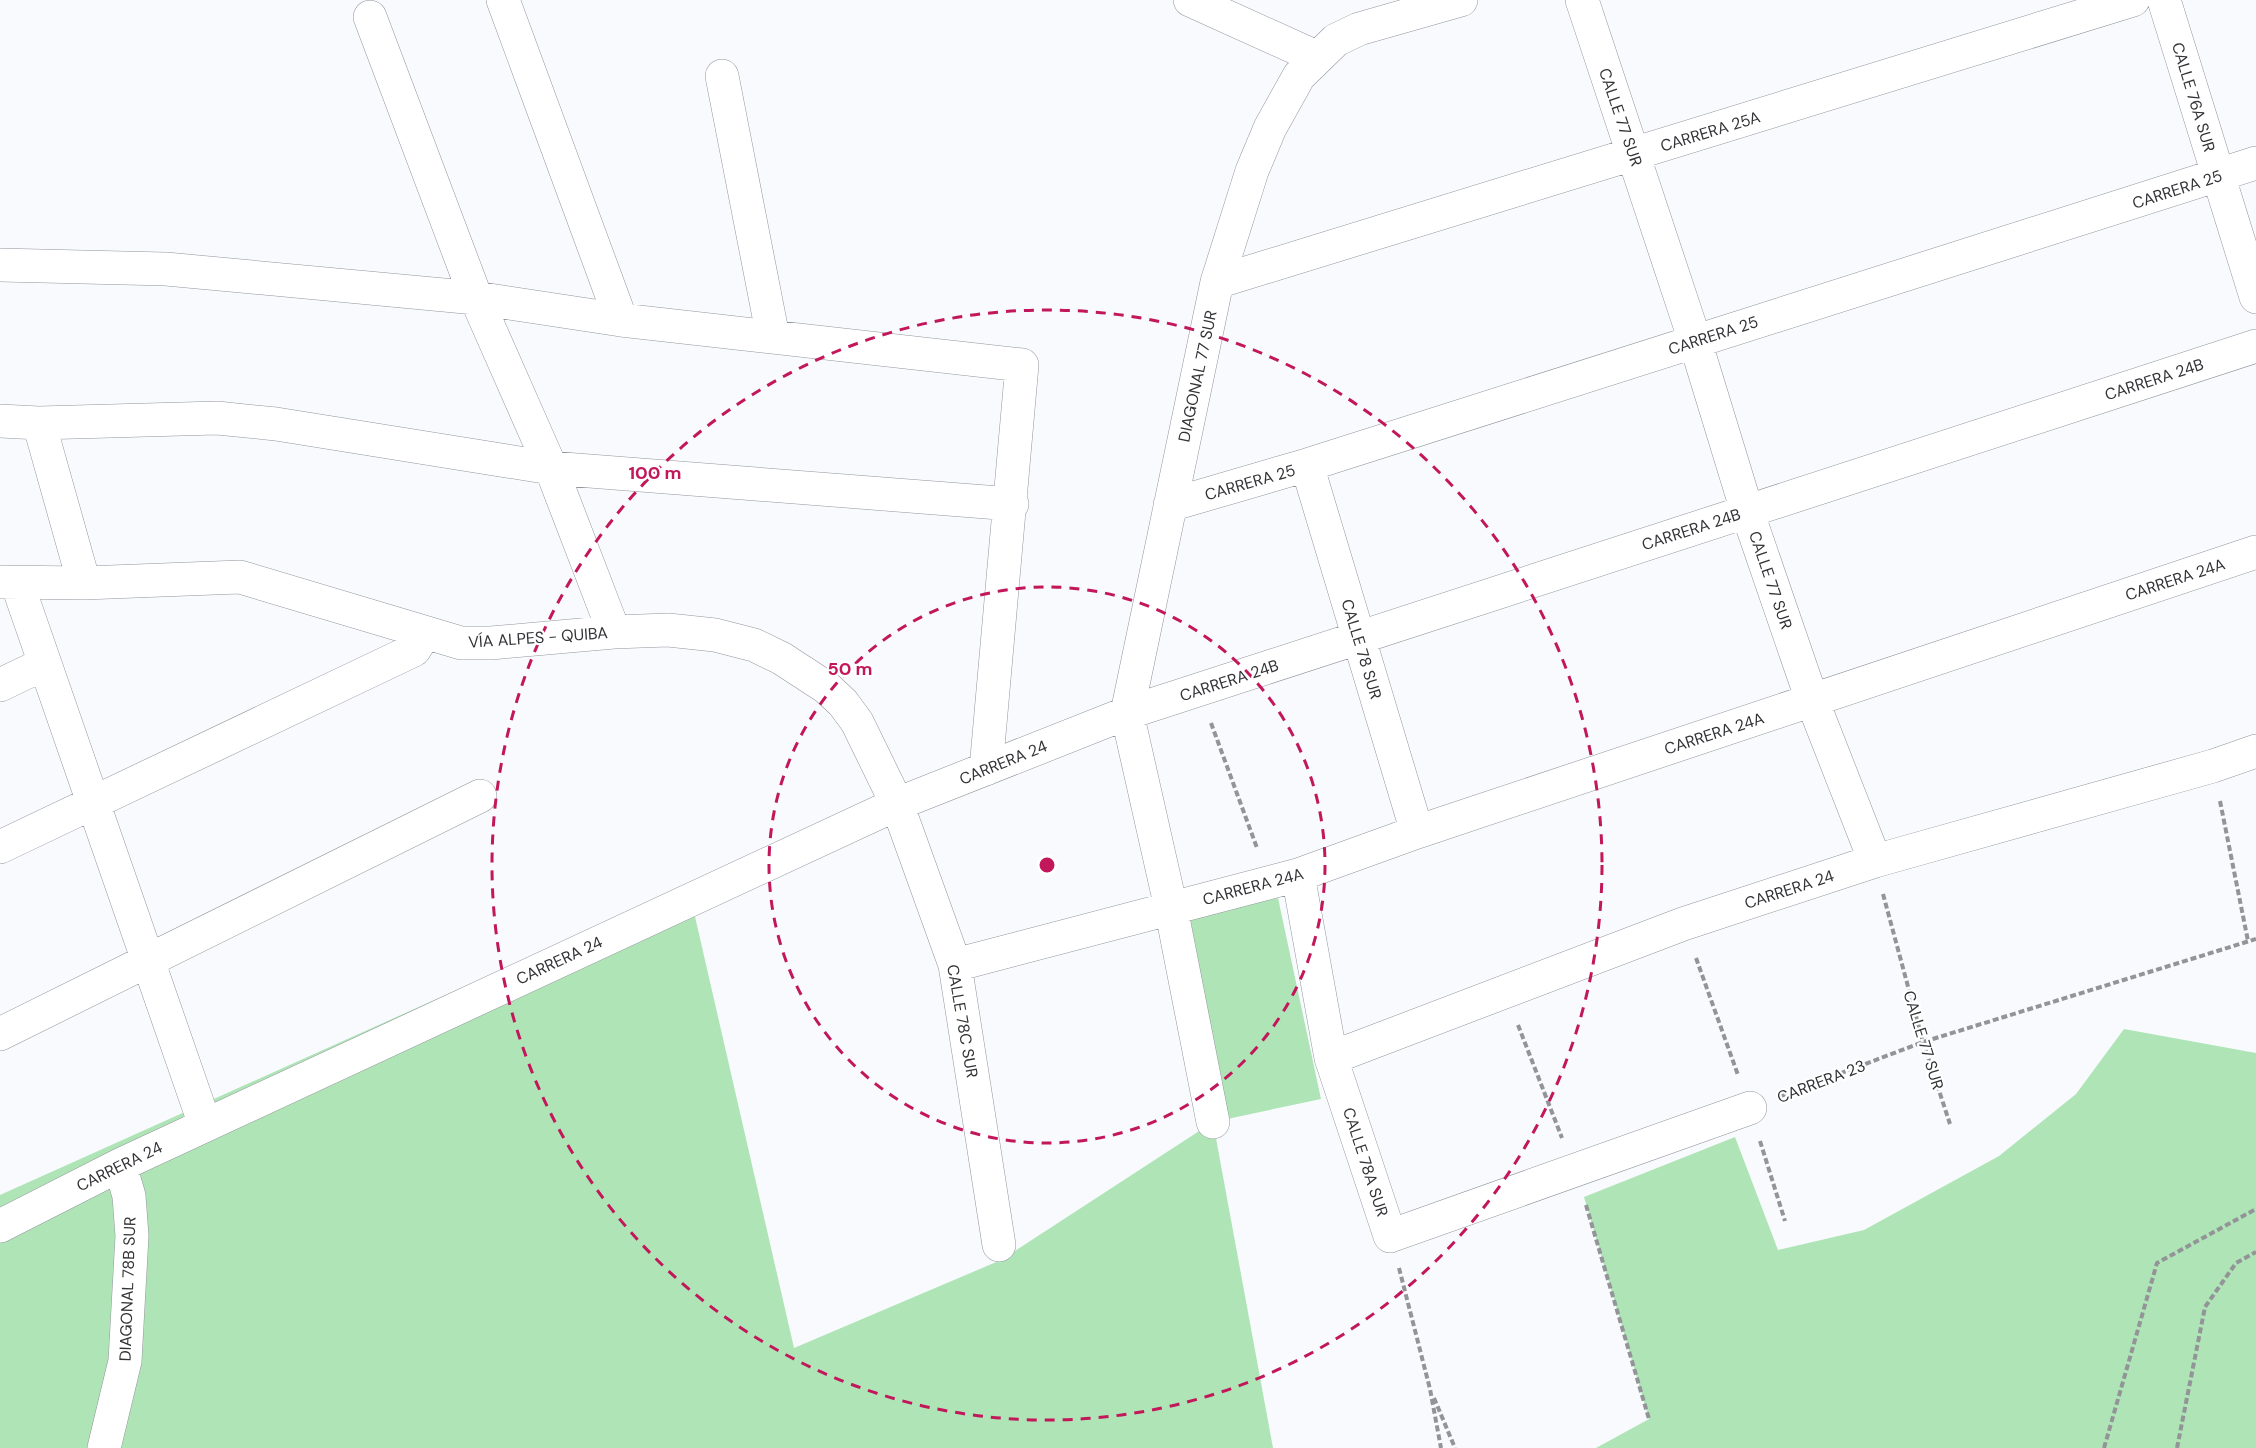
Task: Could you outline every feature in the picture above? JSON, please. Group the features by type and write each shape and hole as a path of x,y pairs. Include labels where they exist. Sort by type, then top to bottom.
{"street":[{"path":"503,0 621,320"},
{"path":"1190,0 1316,57"},
{"name":"DIAGONAL 77 SUR","path":"1127,713 1217,282 1252,171 1270,128 1285,97 1316,57 1336,40 1359,29 1461,0"},
{"name":"CALLE 77 SUR","path":"1582,0 1695,341 1747,511 1812,700 1875,861"},
{"name":"CARRERA 25A","path":"1217,282 2133,0"},
{"name":"CALLE 76A SUR","path":"2164,0 2256,297"},
{"path":"370,17 476,298 551,468 614,632"},
{"path":"722,76 773,337"},
{"name":"CARRERA 25","path":"1170,505 1307,465 2256,163"},
{"path":"0,265 166,269 476,298 621,320 1022,365 1012,504 986,770"},
{"name":"CARRERA 24B","path":"1127,713 2256,346"},
{"path":"0,421 39,423 217,418 276,423 551,468 1012,504"},
{"path":"39,423 84,583"},
{"name":"CALLE 78 SUR","path":"1307,465 1417,832"},
{"name":"CARRERA 24A","path":"955,965 1284,879 1417,832 2256,552"},
{"name":"VÍA ALPES - QUIBA","path":"8,583 84,583 240,577 461,643 491,643 614,632 668,630 715,635 754,645 781,658 827,688 858,722 897,804"},
{"path":"8,583 44,664 205,1125"},
{"path":"0,847 414,650 425,633"},
{"path":"0,685 44,664"},
{"path":"1127,713 1172,908 1213,1122"},
{"name":"CARRERA 24","path":"0,1226 205,1125 897,804 1127,713"},
{"name":"CARRERA 24","path":"1331,1058 1683,924 1875,861 2213,766 2256,751"},
{"path":"0,1034 480,796"},
{"name":"CALLE 78C SUR","path":"897,804 955,965 999,1245"},
{"name":"CALLE 78A SUR","path":"1284,879 1331,1058 1390,1236"},
{"path":"1390,1236 1750,1108"},
{"name":"DIAGONAL 78B SUR","path":"104,1448 125,1361 132,1236 129,1196 120,1165"}],"path":[{"path":"1199,689 1284,879"},
{"path":"2213,766 2248,941"},
{"name":"CALLE 77 SUR","path":"1875,861 1923,1042 1950,1124"},
{"name":"CARRERA 23","path":"1750,1108 1923,1042 2256,939"},
{"path":"2104,1448 2157,1263 2256,1209"},
{"name":"CALLE 78A SUR","path":"1390,1236 1430,1389 1441,1448"},
{"path":"2177,1448 2205,1307 2236,1263 2256,1252"},
{"path":"1430,1389 1455,1448"}],"green space":[{"path":"688,886 794,1348 1001,1260 1213,1122 1273,1448 0,1448 0,1195"},
{"path":"1278,898 1321,1099 1213,1122 1174,920"},
{"path":"2124,1029 2256,1053 2256,1448 1596,1448 1649,1419 1584,1197 1735,1137 1778,1250 1864,1230 1999,1156 2076,1094"}]}
